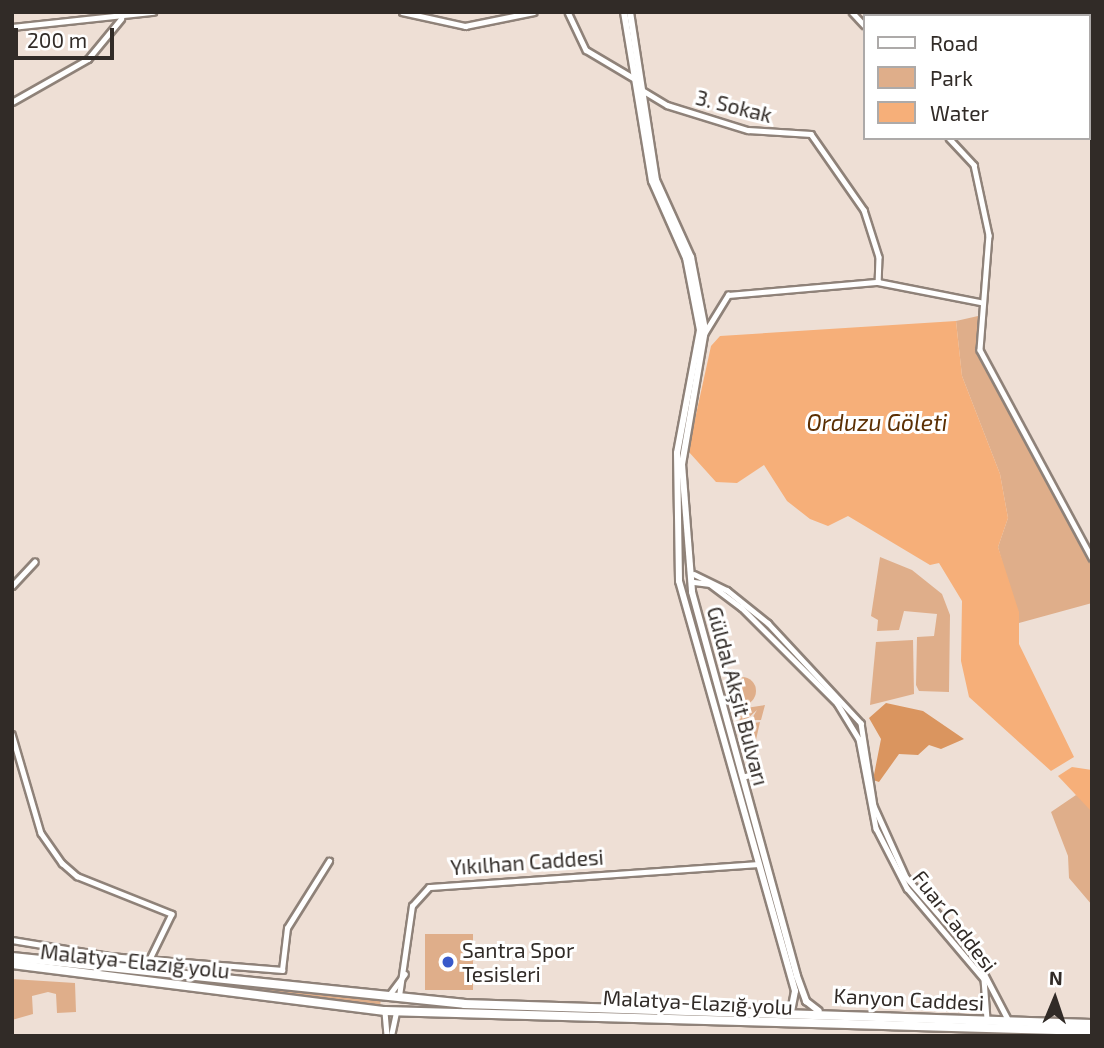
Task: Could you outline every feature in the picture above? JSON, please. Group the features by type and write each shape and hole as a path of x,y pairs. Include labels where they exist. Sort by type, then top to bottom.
{"highway":[{"name":"Kanyon Caddesi","path":"12,957 464,1004 849,1011 1092,1024"},
{"name":"Malatya-Elazığ yolu","path":"12,964 397,1012 865,1028 1092,1031"},
{"path":"385,1011 389,995"},
{"path":"397,1012 400,996"},
{"path":"849,1011 850,1027"},
{"path":"865,1028 866,1012"}],"main road":[{"name":"Güldal Akşit Bulvarı","path":"624,12 652,181 686,258 702,334"},
{"name":"Güldal Akşit Bulvarı","path":"629,12 656,180 691,257 702,334 682,451 688,571 684,586 742,782"},
{"name":"Güldal Akşit Bulvarı","path":"688,571 796,996 791,1012"},
{"name":"Güldal Akşit Bulvarı","path":"760,860 800,986 819,1011"}],"street":[{"path":"12,27 121,19 153,12"},
{"path":"402,12 410,16 464,26 534,12"},
{"name":"3. Sokak","path":"568,12 586,50 635,78 642,90 667,106 748,130 811,134 864,210 879,257 878,282"},
{"path":"12,102 88,59 121,19"},
{"path":"951,140 967,153 978,178 989,241 980,302 980,350 1092,558"},
{"path":"702,334 728,295 878,282 980,302"},
{"path":"12,586 34,562"},
{"path":"688,571 727,590 768,623 856,719 866,737 874,806 906,877 964,942 1001,1000 1010,1021"},
{"path":"684,586 693,583 710,584 765,628 850,724 856,719"},
{"name":"Fuar Caddesi","path":"850,724 859,739 870,813 895,867 967,954 990,1001 986,1020"},
{"path":"12,734 41,833 62,863 77,876 172,914 150,957"},
{"path":"742,782 757,773"},
{"name":"Yıkılhan Caddesi","path":"400,996 412,906 429,887 760,860"},
{"path":"12,940 109,956 150,957 282,970 287,928 329,861"},
{"path":"109,956 109,967"},
{"path":"389,995 405,973"},
{"path":"990,1001 1001,1000"},
{"path":"385,1011 389,1036"},
{"path":"389,1036 397,1012"}],"green space":[{"path":"978,316 980,350 1092,558 1092,603 1019,623 998,547 1008,518 1000,474 962,376 956,321"},
{"path":"880,557 912,570 942,594 950,615 949,692 919,691 916,685 917,637 934,636 937,614 904,611 899,630 877,631 878,620 871,616"},
{"path":"913,640 914,694 870,705 876,642"},
{"path":"742,677 752,681 756,691 752,701 742,705 732,701 728,691 732,681"},
{"path":"765,705 761,720 751,720 757,710 746,720 748,741 749,724 760,722 753,753 745,753 738,710 745,709 747,716 746,708"},
{"path":"1076,795 1092,802 1092,905 1069,878 1068,856 1051,812"},
{"name":"Santra Spor Tesisleri","path":"425,934 473,934 473,990 425,990"},
{"path":"12,962 381,998 380,1007 232,985"},
{"path":"12,979 75,983 76,1012 57,1013 56,994 48,992 32,996 33,1014 12,1020"}],"shaded area":[{"path":"886,703 923,711 964,739 941,749 929,745 918,755 899,754 879,782 873,780 881,739 869,718"}],"water":[{"name":"Orduzu Göleti","path":"956,321 962,376 1000,474 1008,518 998,547 1019,612 1019,644 1074,757 1051,771 969,697 961,661 962,601 939,563 930,565 848,516 828,526 810,519 787,501 764,465 737,483 716,482 688,451 711,346 720,336"},
{"path":"1072,767 1092,770 1092,812 1058,776"}],"place":[{"name":"Santra Spor Tesisleri","path":"448,962"}]}
